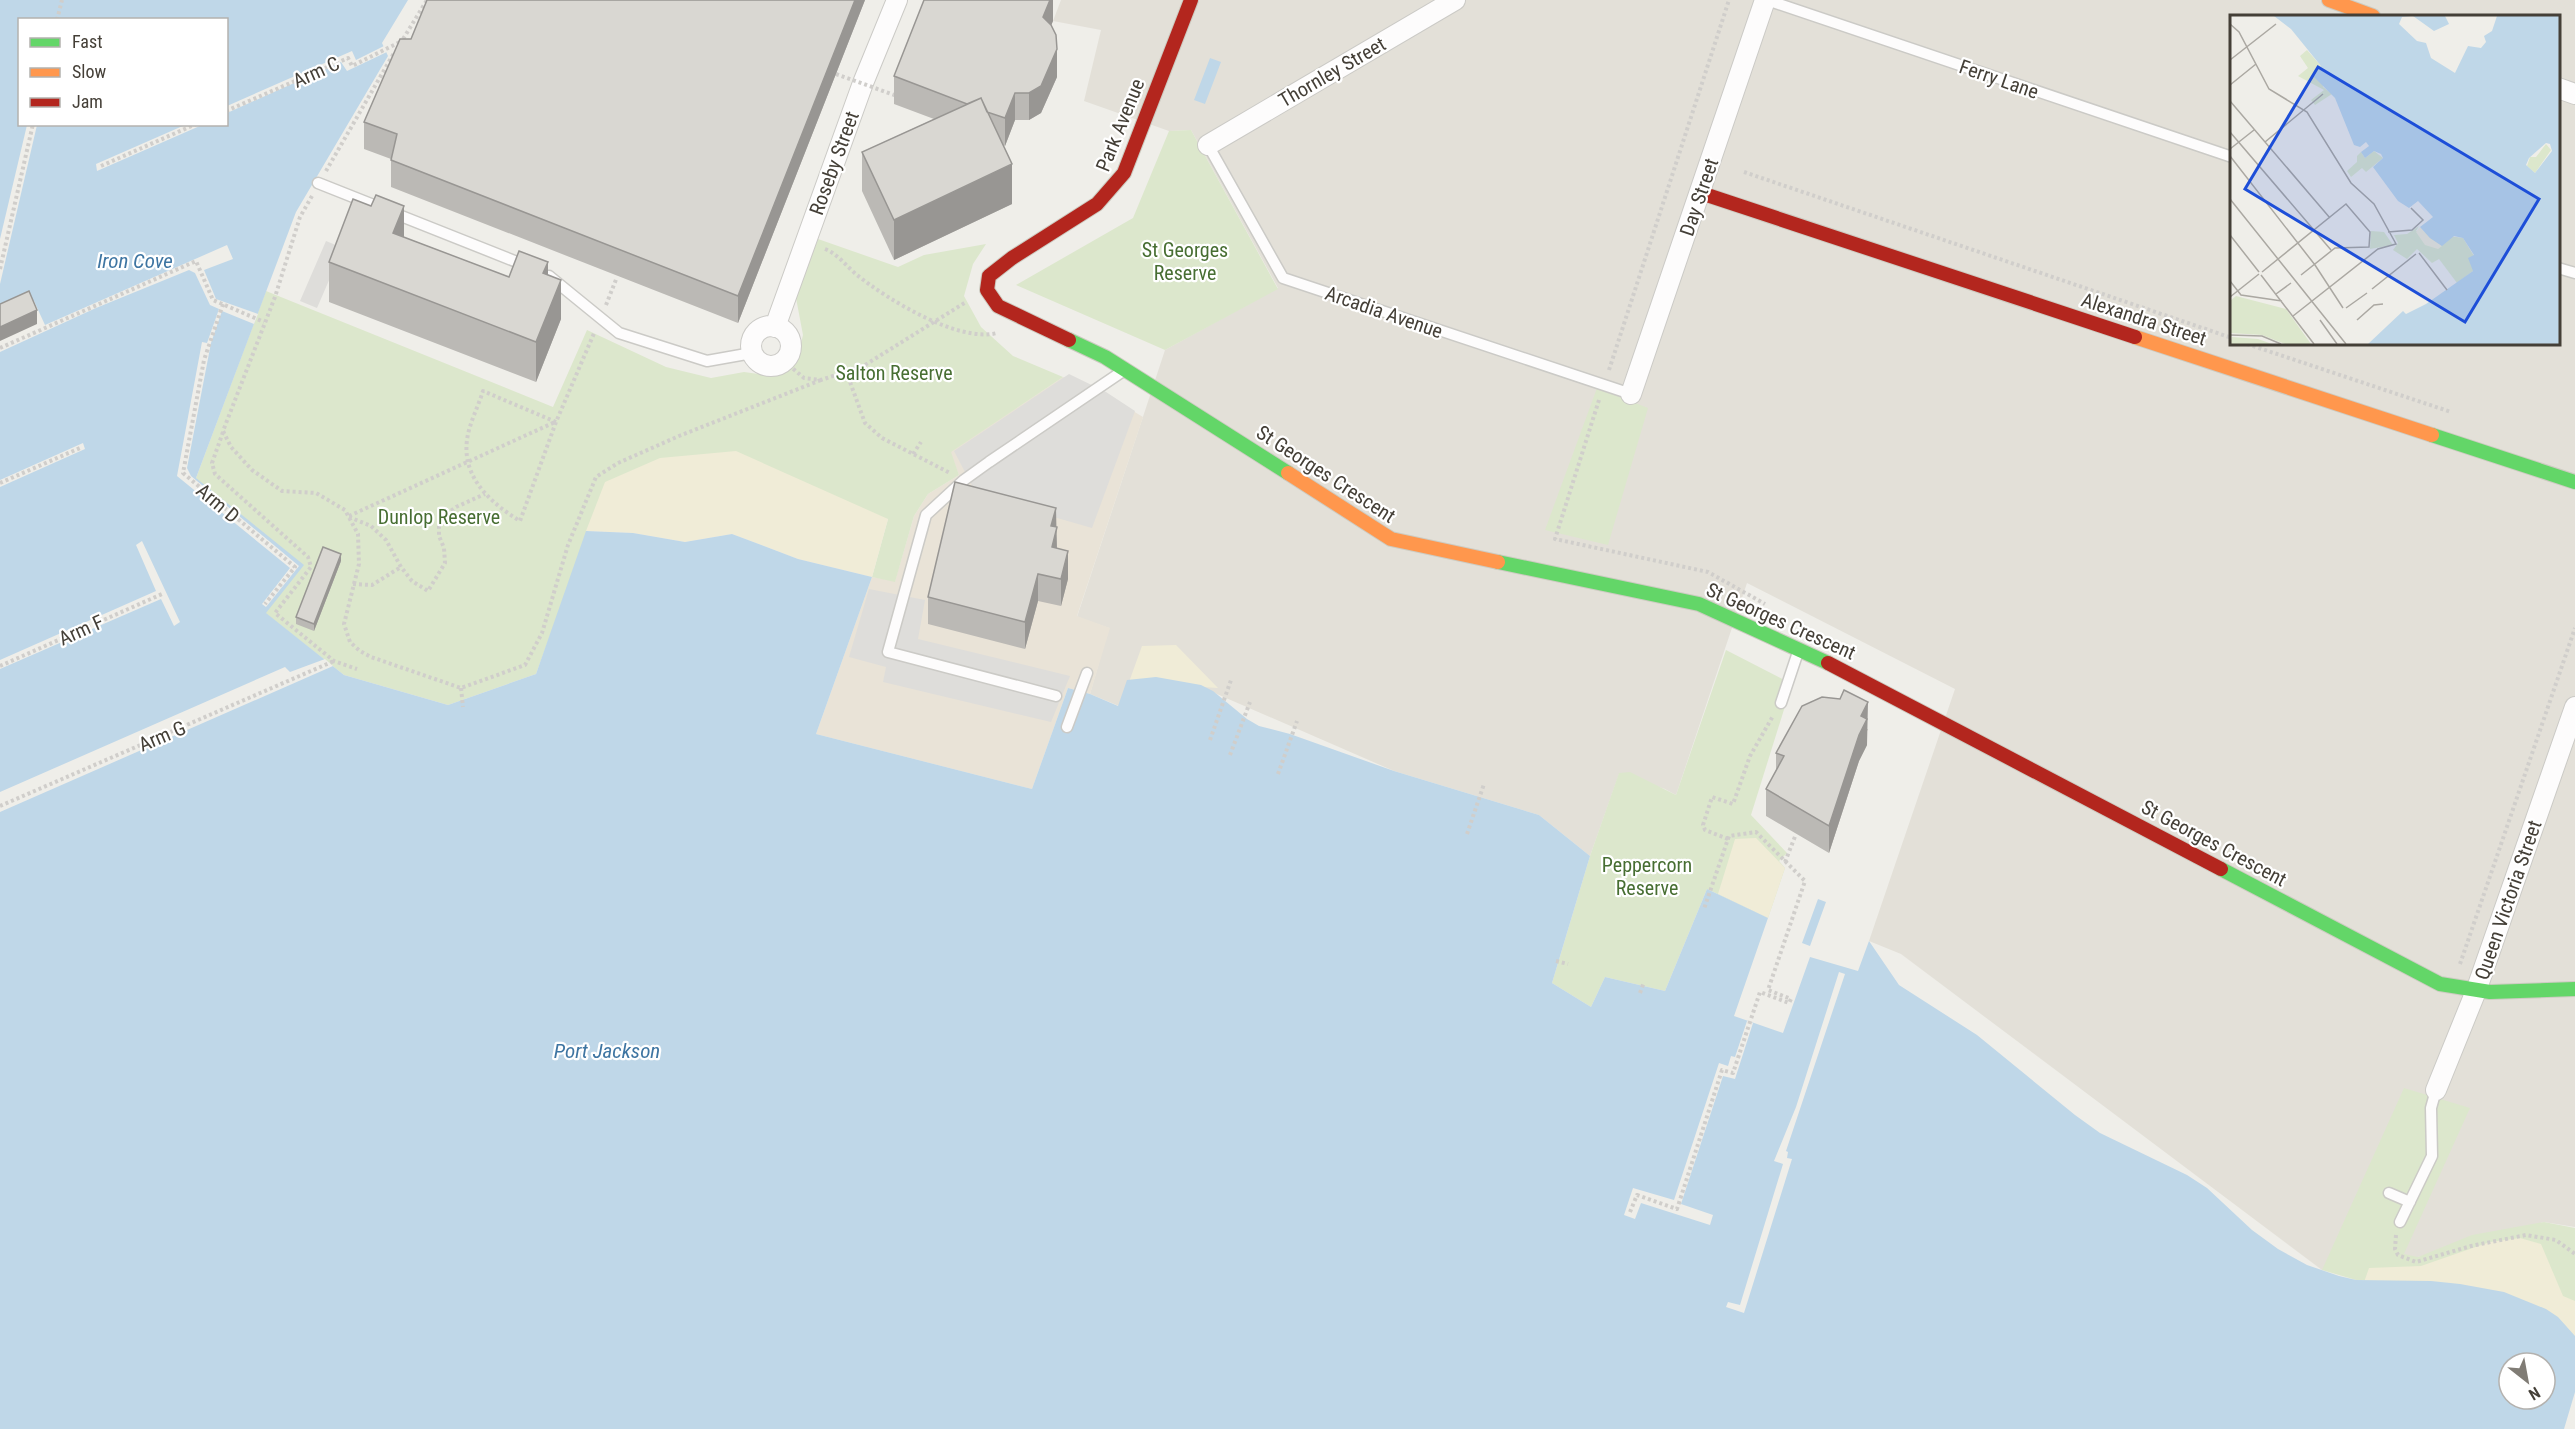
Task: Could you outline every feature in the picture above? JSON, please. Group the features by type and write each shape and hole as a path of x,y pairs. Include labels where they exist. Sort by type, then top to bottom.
{"street":[{"name":"Roseby Street","path":"775,327 863,83 897,0"},
{"name":"Park Avenue","path":"988,283 1004,263 1088,212 1114,189 1124,173 1191,0"},
{"name":"Thornley Street","path":"1208,145 1455,0"},
{"name":"Day Street","path":"1630,394 1766,0"},
{"path":"2329,0 2370,15"},
{"path":"2560,88 2575,94"},
{"name":"Alexandra Street","path":"1701,193 2575,482"},
{"name":"St Georges Crescent","path":"988,283 998,306 1105,357 1391,539 1699,604 1800,648 2440,984 2458,990 2476,991 2575,989"},
{"path":"768,327 781,329 790,340 790,352 784,361 773,366 760,364 752,353 751,346 756,333 768,327"},
{"name":"Queen Victoria Street","path":"2436,1090 2476,991 2575,707"}],"lane":[{"name":"Ferry Lane","path":"1766,0 2230,156"},
{"name":"Arcadia Avenue","path":"1208,145 1283,278 1630,394"},
{"path":"318,183 546,273 619,333 706,361 752,353"},
{"path":"2560,268 2575,273"},
{"path":"1056,696 888,652 926,515 964,480 1125,369"},
{"path":"1781,703 1800,648"},
{"path":"1067,727 1087,673"},
{"path":"2400,1222 2432,1156 2431,1108 2436,1090"},
{"path":"2389,1192 2410,1202"}],"path":[{"path":"58,18 62,0"},
{"path":"357,669 334,661 275,613 311,567 308,557 215,474 212,463 275,297 300,217 400,42 427,0"},
{"path":"1555,539 1729,0"},
{"name":"Arm C","path":"228,110 348,58 352,66 400,42"},
{"path":"836,74 897,96"},
{"path":"0,269 33,126"},
{"path":"101,166 191,126"},
{"name":"Alexandra Street","path":"1744,172 2230,337"},
{"path":"805,240 833,252 857,275 888,297 935,320 973,333 994,334 1024,319"},
{"path":"0,348 196,261 213,300 222,307 264,322"},
{"path":"556,422 483,391 467,441 469,470 484,494 499,508 520,521 556,422 617,278"},
{"path":"223,431 231,447 252,470 282,490 316,493 345,510 357,534 359,564 344,624 350,642 370,657 461,688 525,665 542,633 568,545 596,477 618,463 679,436 865,365 988,283"},
{"name":"Arm D","path":"222,307 207,349 183,473 295,567 265,604"},
{"path":"2250,345 2459,415"},
{"path":"784,361 804,378 821,380"},
{"path":"846,371 865,423 882,438 964,480"},
{"path":"348,516 556,422"},
{"path":"913,454 921,442"},
{"path":"0,483 80,448"},
{"path":"348,516 371,526 386,540 412,581 428,591 445,563 444,548 439,536 439,520 456,507 484,494"},
{"path":"353,584 372,585 401,567"},
{"name":"Arm F","path":"0,666 162,594"},
{"name":"Queen Victoria Street","path":"2458,968 2575,628"},
{"name":"Arm G","path":"0,806 334,661"},
{"path":"1210,740 1231,680"},
{"path":"461,688 463,707"},
{"path":"1230,755 1250,702"},
{"path":"1728,839 1705,830 1703,825 1712,797 1733,804 1750,756 1781,703"},
{"path":"1278,774 1297,721"},
{"path":"1467,834 1484,784"},
{"path":"1630,1212 1637,1195 1677,1209 1722,1070 1733,1073 1760,992 1789,1003 1791,999 1768,990 1805,881 1756,832 1730,836 1704,909"},
{"path":"1785,862 1796,834"},
{"path":"1556,961 1568,964"},
{"path":"1640,993 1644,982"},
{"path":"2400,1222 2394,1240 2395,1249 2398,1255 2416,1262 2471,1246 2526,1235 2556,1240 2575,1254"}],"shaded area":[{"path":"1061,0 2575,0 2575,1227 2544,1222 2418,1257 2322,1270 1901,954 1869,941 1955,689 1747,583 1676,795 1665,789 1619,774 1590,856 1539,815 1394,771 1187,681 1119,706 1090,694 1109,628 1077,617 1165,350 1278,288 1191,130 1169,131 1084,101 1101,30 1053,21"},
{"path":"326,241 343,248 317,308 300,301"},
{"path":"1069,374 1106,392 1135,411 1092,528 977,495 954,451"},
{"path":"1063,377 1113,399 1143,417 1077,616 1110,628 1090,694 1068,688 1032,789 816,734 872,577 895,581 914,516 928,494 959,475 950,452"},
{"path":"869,589 925,600 918,639 1070,676 1051,722 883,682 886,667 849,657"}],"green space":[{"name":"St Georges Reserve","path":"1191,130 1278,289 1165,350 1016,285 1133,218 1169,131"},
{"name":"Dunlop Reserve","path":"818,239 898,267 924,255 986,244 973,264 964,296 981,327 1013,356 1063,377 951,452 959,475 928,494 914,516 895,582 872,577 888,519 606,482 536,674 448,705 344,675 265,613 196,478 266,291 553,407 587,330 666,367 711,378 744,372 765,375 785,373 797,360 803,335 796,298"},
{"path":"1597,388 1648,408 1608,545 1545,530"},
{"name":"Peppercorn Reserve","path":"1726,650 1792,684 1751,815 1787,853 1779,861 1785,868 1768,918 1707,889 1665,991 1605,977 1591,1007 1552,983 1590,856 1619,773 1630,772 1676,795"},
{"path":"2404,1088 2470,1108 2404,1254 2418,1257 2472,1235 2544,1222 2575,1228 2575,1336 2431,1281 2356,1280 2322,1270"}],"sand":[{"path":"736,451 888,519 872,577 798,559 732,534 685,542 633,533 586,531 605,482 660,458"},
{"path":"1176,645 1218,688 1129,682 1142,646"},
{"path":"1756,838 1785,868 1768,918 1718,894 1735,839"},
{"path":"2520,1238 2541,1244 2563,1296 2575,1301 2575,1352 2341,1348 2369,1268 2421,1266 2490,1242"}],"water":[{"name":"Port Jackson","path":"0,0 408,0 382,43 388,56 296,212 196,478 304,565 266,613 344,675 448,705 536,674 586,531 633,533 685,542 732,534 798,559 872,577 816,734 1032,789 1068,688 1090,694 1118,706 1127,680 1156,677 1201,685 1213,691 1259,726 1290,734 1394,771 1539,815 1590,856 1552,983 1591,1007 1605,977 1665,991 1707,889 1768,918 1734,1016 1783,1033 1810,957 1858,971 1869,941 1899,985 1977,1035 2100,1133 2187,1175 2207,1188 2252,1230 2278,1249 2307,1265 2356,1280 2431,1281 2504,1292 2546,1309 2558,1317 2575,1336 2575,1392 2564,1429 0,1429"},
{"path":"1210,58 1221,62 1205,104 1194,100"},
{"path":"1818,899 1826,902 1810,946 1802,943"}],"pier":[{"path":"386,45 389,51 347,71 341,62 228,113 228,106 352,51 356,60"},
{"path":"27,126 37,126 0,284 0,239"},
{"path":"183,126 200,126 97,171 96,164"},
{"path":"227,245 233,259 204,270 216,299 258,314 254,324 222,311 211,343 187,468 191,476 299,566 266,607 262,604 290,568 177,476 202,342 207,343 219,309 210,305 195,273 189,270 96,308 0,352 0,316 34,301 45,325"},
{"path":"83,443 85,449 0,487 0,480"},
{"path":"142,541 180,622 174,626 161,599 0,669 0,660 156,591 136,545"},
{"path":"325,659 333,666 0,812 0,792 285,667 290,672"},
{"path":"1839,972 1845,974 1786,1151 1788,1152 1787,1158 1792,1159 1744,1313 1726,1307 1728,1302 1740,1305 1783,1164 1774,1161 1796,1107"},
{"path":"1747,1021 1753,1023 1735,1079 1723,1076 1681,1204 1713,1215 1710,1225 1641,1203 1635,1219 1624,1215 1633,1188 1674,1200 1719,1063 1728,1066 1731,1056 1735,1057"}],"building":[{"path":"427,0 855,0 738,296 391,160 397,134 364,122 400,39 411,39"},
{"path":"924,0 1050,0 1043,17 1051,25 1056,35 1057,49 1041,86 1029,93 1015,93 1005,118 987,112 981,98 967,104 894,76"},
{"path":"981,98 1012,164 894,220 862,152"},
{"path":"376,195 404,206 393,233 509,277 519,251 548,262 543,273 561,280 536,342 329,262 353,199 371,206"},
{"path":"29,291 37,310 0,327 0,304"},
{"path":"955,482 1056,508 1051,526 1057,527 1052,547 1068,551 1061,579 1038,574 1025,622 928,597"},
{"path":"323,547 341,554 314,624 296,617"},
{"path":"1844,690 1868,702 1861,716 1867,719 1859,735 1829,826 1766,789 1784,756 1776,753 1802,706 1822,697 1840,699"}],"traffic: fast":[{"path":"1069,340 1105,357 1288,473"},
{"path":"2432,435 2575,482"},
{"path":"1498,562 1699,604 1828,663"},
{"path":"2221,869 2440,984 2490,992 2575,989"}],"traffic: slow":[{"path":"2329,0 2370,15"},
{"path":"2135,337 2432,435"},
{"path":"1288,473 1391,539 1498,562"}],"traffic: jam":[{"path":"1069,340 998,306 987,290 989,276 1012,258 1097,204 1124,173 1191,0"},
{"path":"1701,193 2135,337"},
{"path":"1828,663 2221,869"}],"water label":[{"name":"Iron Cove","path":"135,261"}],"park label":[{"name":"Salton Reserve","path":"894,373"}]}
